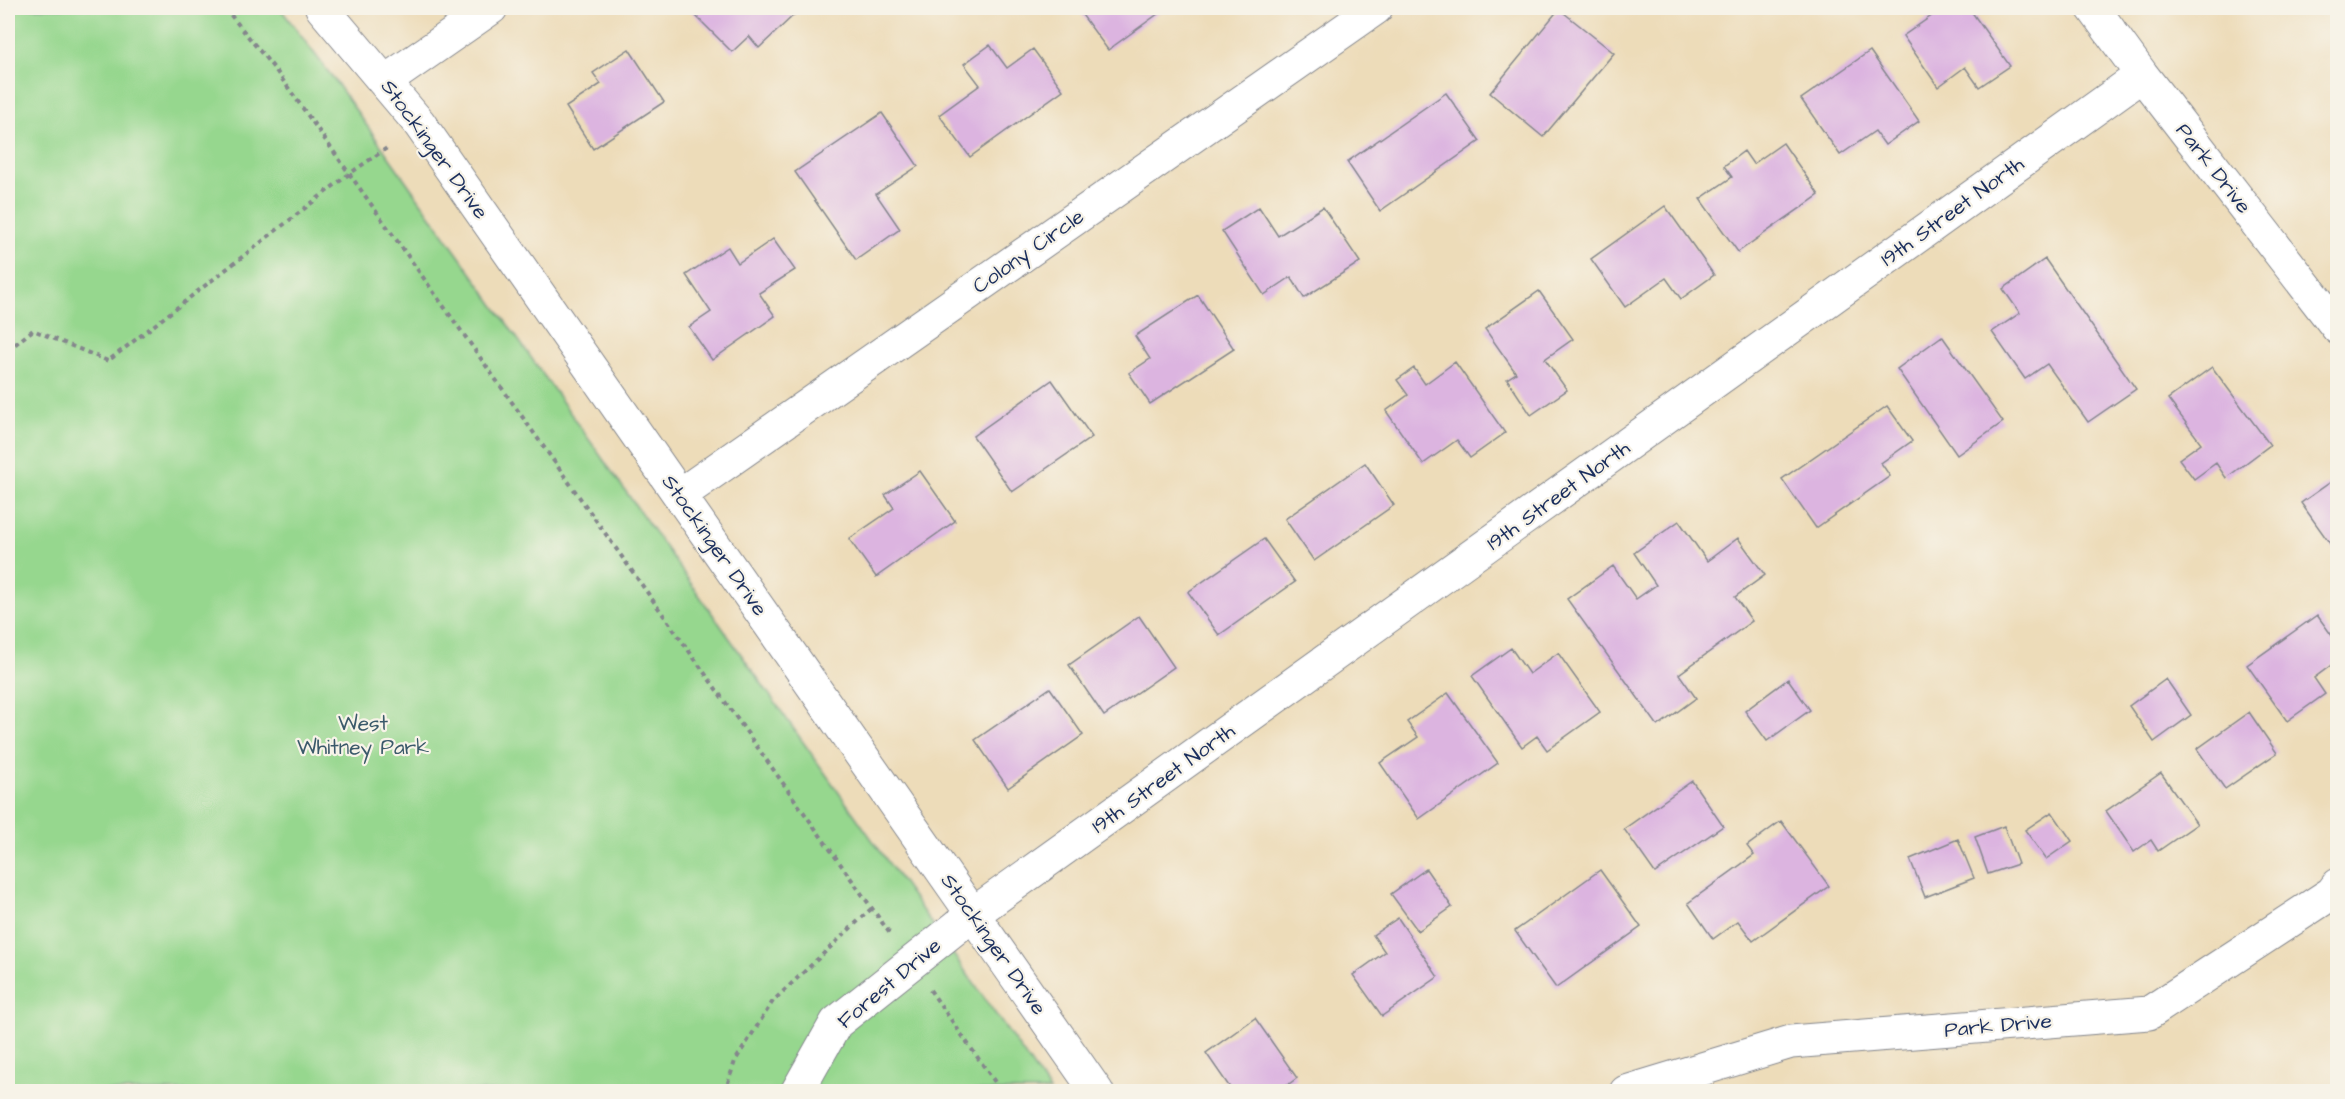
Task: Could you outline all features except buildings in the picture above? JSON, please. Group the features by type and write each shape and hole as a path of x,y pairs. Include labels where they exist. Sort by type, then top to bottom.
{"street":[{"name":"Stockinger Drive","path":"322,8 386,81 419,123 1097,1092"},
{"path":"386,81 491,8"},
{"name":"Colony Circle","path":"680,495 1376,8"},
{"name":"Park Drive","path":"2093,8 2337,328"},
{"name":"19th Street North","path":"974,914 2142,75"},
{"name":"Park Drive","path":"1626,1092 1791,1042 2149,1012 2332,893 2337,885"},
{"name":"Forest Drive","path":"797,1092 836,1023 974,914"}],"path":[{"path":"225,8 277,72 1002,1092"},
{"path":"8,350 33,330 108,361 349,174 387,148"},
{"path":"725,1092 735,1061 773,1001 872,908"}],"green space":[{"name":"West Whitney Park","path":"8,8 280,8 336,82 1050,1091 8,1091"}]}
